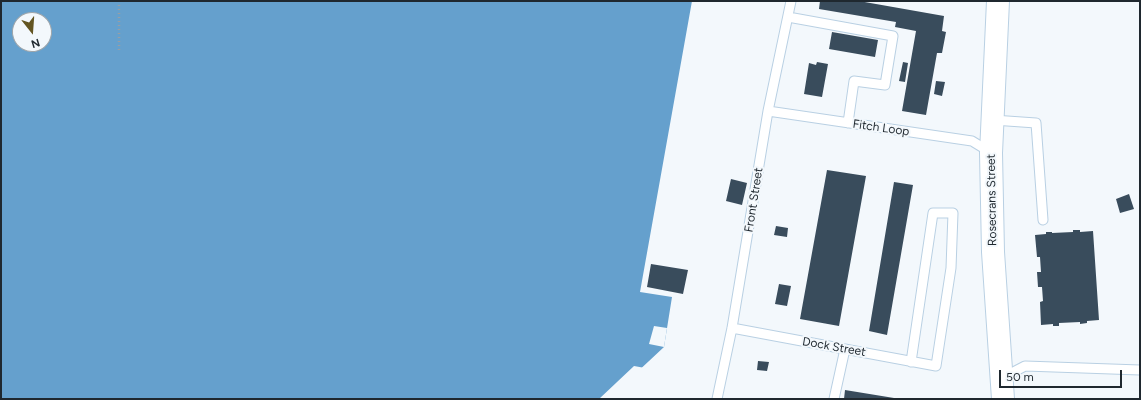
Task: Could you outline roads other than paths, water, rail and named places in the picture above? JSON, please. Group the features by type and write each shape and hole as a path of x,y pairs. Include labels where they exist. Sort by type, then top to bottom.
{"street":[{"name":"Rosecrans Street","path":"998,1 991,152 993,252 1003,389"}],"lane":[{"name":"Front Street","path":"717,399 732,328 768,111 791,1"},
{"path":"788,17 893,36 885,85 854,81 848,123"},
{"name":"Fitch Loop","path":"768,111 972,141 991,152"},
{"path":"993,120 1036,123 1043,220"},
{"name":"Dock Street","path":"732,328 911,362 936,366 951,268 953,213 932,213 911,362"},
{"path":"834,399 845,349"},
{"path":"1003,389 1025,366 1140,370"}],"water":[{"path":"1,1 692,1 640,292 672,297 664,347 634,375 617,399 1,399"}]}
